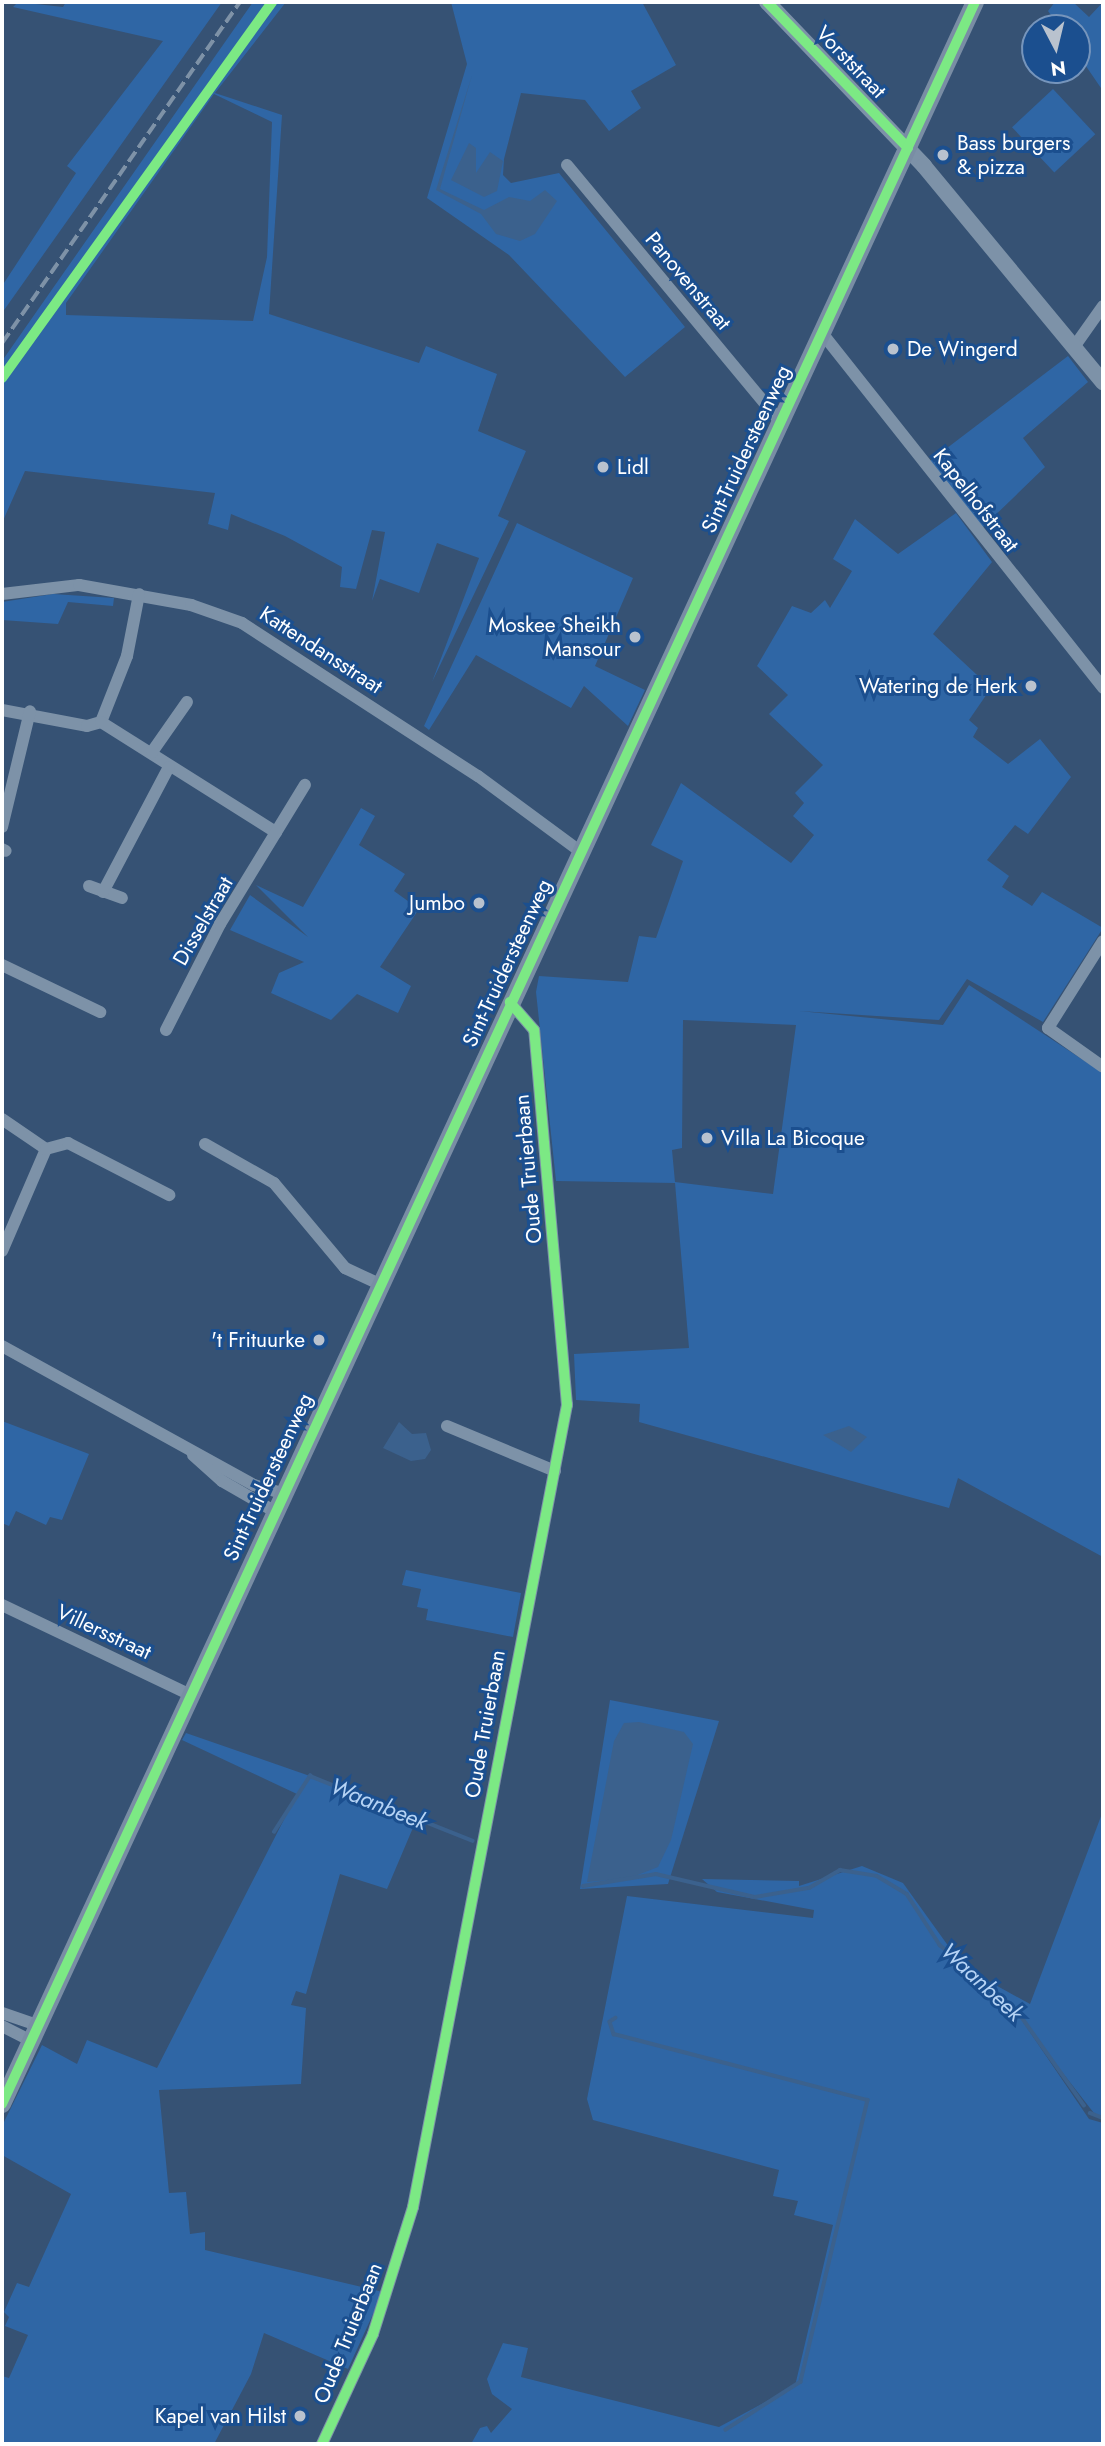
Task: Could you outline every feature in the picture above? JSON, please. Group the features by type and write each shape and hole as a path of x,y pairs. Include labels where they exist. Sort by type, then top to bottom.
{"main road":[{"name":"Sint-Truidersteenweg","path":"2,2091 975,2"},
{"name":"Sint-Truidersteenweg","path":"2,2104 31,2031"}],"street":[{"name":"Vorststraat","path":"766,2 908,148 1103,382"},
{"name":"Panovenstraat","path":"566,165 780,422"},
{"path":"1074,346 1103,306"},
{"name":"Kapelhofstraat","path":"822,333 1103,688"},
{"name":"Kattendansstraat","path":"2,594 79,585 139,594 204,609 272,640 478,776 581,852"},
{"path":"101,722 127,656 139,594"},
{"path":"152,752 187,702"},
{"path":"2,710 30,712 87,726 101,722"},
{"path":"2,827 30,712"},
{"path":"101,722 121,740 152,752 169,767 276,832"},
{"path":"103,892 169,767"},
{"name":"Disselstraat","path":"166,1030 276,832 306,785"},
{"path":"89,886 122,898"},
{"path":"1103,941 1048,1028 1103,1067"},
{"path":"2,965 100,1012"},
{"name":"Oude Truierbaan","path":"322,2444 377,2323 413,2207 567,1397 534,1030 510,1002"},
{"path":"2,1119 46,1149 68,1143 169,1195"},
{"path":"205,1144 274,1184 345,1268 380,1284"},
{"path":"2,1251 46,1149"},
{"path":"2,1346 185,1448 282,1493"},
{"path":"447,1426 555,1471"},
{"path":"185,1448 222,1481 274,1511"},
{"name":"Villersstraat","path":"2,1605 189,1694"},
{"path":"2,2013 31,2031"},
{"path":"2,2026 31,2031"}],"shaded area":[{"path":"18,2 63,7 66,2 222,2 2,313 2,286 76,173 67,166 163,41 13,7"},
{"path":"253,2 286,2 215,93 282,115 269,314 419,363 426,346 497,374 478,431 526,451 498,516 509,521 432,682 479,558 437,543 419,593 380,579 372,601 385,532 372,530 356,589 340,587 342,567 285,536 231,514 228,530 208,524 215,493 25,471 2,523 2,361","holes":["214,94 272,122 267,257 253,321 66,315 66,303"]},
{"path":"451,2 642,2 676,65 631,91 641,108 609,131 585,100 521,93 504,159 503,175 511,183 559,173 685,327 625,377 509,255 427,198 467,64"},
{"path":"1055,2 1073,2 1086,14 1050,14 1048,11"},
{"path":"1103,2 1103,91 1091,73 1091,15"},
{"path":"472,75 440,189 484,210 509,197 530,201 545,190 557,201 535,234 520,241 496,234 481,214 436,190"},
{"path":"1053,89 1095,134 1054,173 1012,127"},
{"path":"469,143 476,148 476,173 490,152 503,161 497,191 484,197 451,180"},
{"path":"1068,356 1088,382 1023,438 1045,467 982,528 930,461"},
{"path":"956,513 992,562 933,634 991,688 969,720 978,728 973,737 1008,764 1040,739 1071,777 1028,834 1015,825 987,860 1009,876 1002,887 1032,906 1042,892 1103,928 1043,1022 967,979 939,1020 799,1011 943,1025 969,985 1103,1073 1103,1557 958,1478 949,1508 639,1422 640,1404 576,1400 574,1354 689,1348 675,1183 556,1181 536,992 539,976 628,982 639,936 656,938 683,861 651,845 681,783 791,863 814,835 793,816 804,803 795,793 823,765 769,714 788,695 757,666 792,606 811,613 825,600 830,608 852,571 833,559 855,519 898,554","holes":["683,1020 796,1025 773,1194 675,1182 672,1150 682,1148"]},
{"path":"517,523 633,578 595,666 645,690 628,726 584,686 571,708 476,655 429,730 424,726"},
{"path":"53,594 114,598 113,606 68,602 58,624 2,620 2,602"},
{"path":"361,808 375,816 359,845 405,874 394,891 419,909 380,967 411,986 398,1013 357,994 331,1020 271,993 279,973 304,962 230,930 250,895 308,937 256,885 303,907"},
{"path":"2,1421 89,1454 62,1520 50,1517 46,1525 16,1511 9,1526 2,1523"},
{"path":"399,1422 412,1434 426,1433 431,1450 425,1459 411,1461 383,1448"},
{"path":"849,1426 867,1437 851,1452 823,1435"},
{"path":"406,1570 521,1593 513,1637 426,1620 428,1609 417,1607 421,1589 402,1585"},
{"path":"610,1700 719,1721 668,1884 580,1889"},
{"path":"639,1722 684,1732 693,1744 671,1840 658,1867 630,1878 587,1882 614,1741 624,1723"},
{"path":"186,1733 330,1783 415,1823 387,1889 340,1874 306,1994 296,1991 291,2005 306,2008 301,2084 159,2090 169,2193 186,2192 190,2234 205,2232 205,2250 383,2292 348,2369 264,2333 251,2374 214,2444 2,2444 2,2376 9,2378 28,2335 5,2326 9,2317 4,2312 17,2283 29,2287 71,2194 2,2155 2,2126 42,2045 77,2064 87,2040 157,2068 297,1794 182,1740"},
{"path":"1103,1811 1103,2116 1097,2117 1023,2022 1089,2119 1103,2123 1103,2444 471,2444 480,2428 487,2426 491,2433 512,2409 492,2394 487,2379 503,2343 528,2348 521,2377 719,2427 795,2386 833,2225 794,2215 798,2201 773,2196 779,2170 593,2120 587,2099 627,1896 813,1918 814,1910 717,1892 702,1879 799,1881 799,1886 862,1866 903,1883 949,1947 981,1977 1030,2004"}],"waterway":[{"name":"Waanbeek","path":"274,1832 310,1776 473,1841"},
{"name":"Waanbeek","path":"583,1886 656,1874 755,1897 809,1888 840,1870 877,1876 907,1894 940,1945 1016,2009 1084,2105"},
{"path":"616,2018 610,2022 614,2034 868,2100 801,2382 726,2430"},
{"name":"Waanbeek","path":"1090,2113 1103,2118"}],"railway":[{"path":"2,343 240,2"}],"cycle path":[{"path":"2,378 272,2"},
{"path":"767,2 908,148"},
{"path":"2,2104 975,2"},
{"path":"322,2444 373,2334 413,2207 567,1405 534,1030 510,1002"}],"place":[{"name":"Bass burgers & pizza","path":"943,155"},
{"name":"De Wingerd","path":"893,349"},
{"name":"Lidl","path":"603,467"},
{"name":"Moskee Sheikh Mansour","path":"635,637"},
{"name":"Watering de Herk","path":"1031,686"},
{"name":"Jumbo","path":"479,903"},
{"name":"Villa La Bicoque","path":"707,1138"},
{"name":"'t Frituurke","path":"319,1340"},
{"name":"Kapel van Hilst","path":"300,2416"}]}
